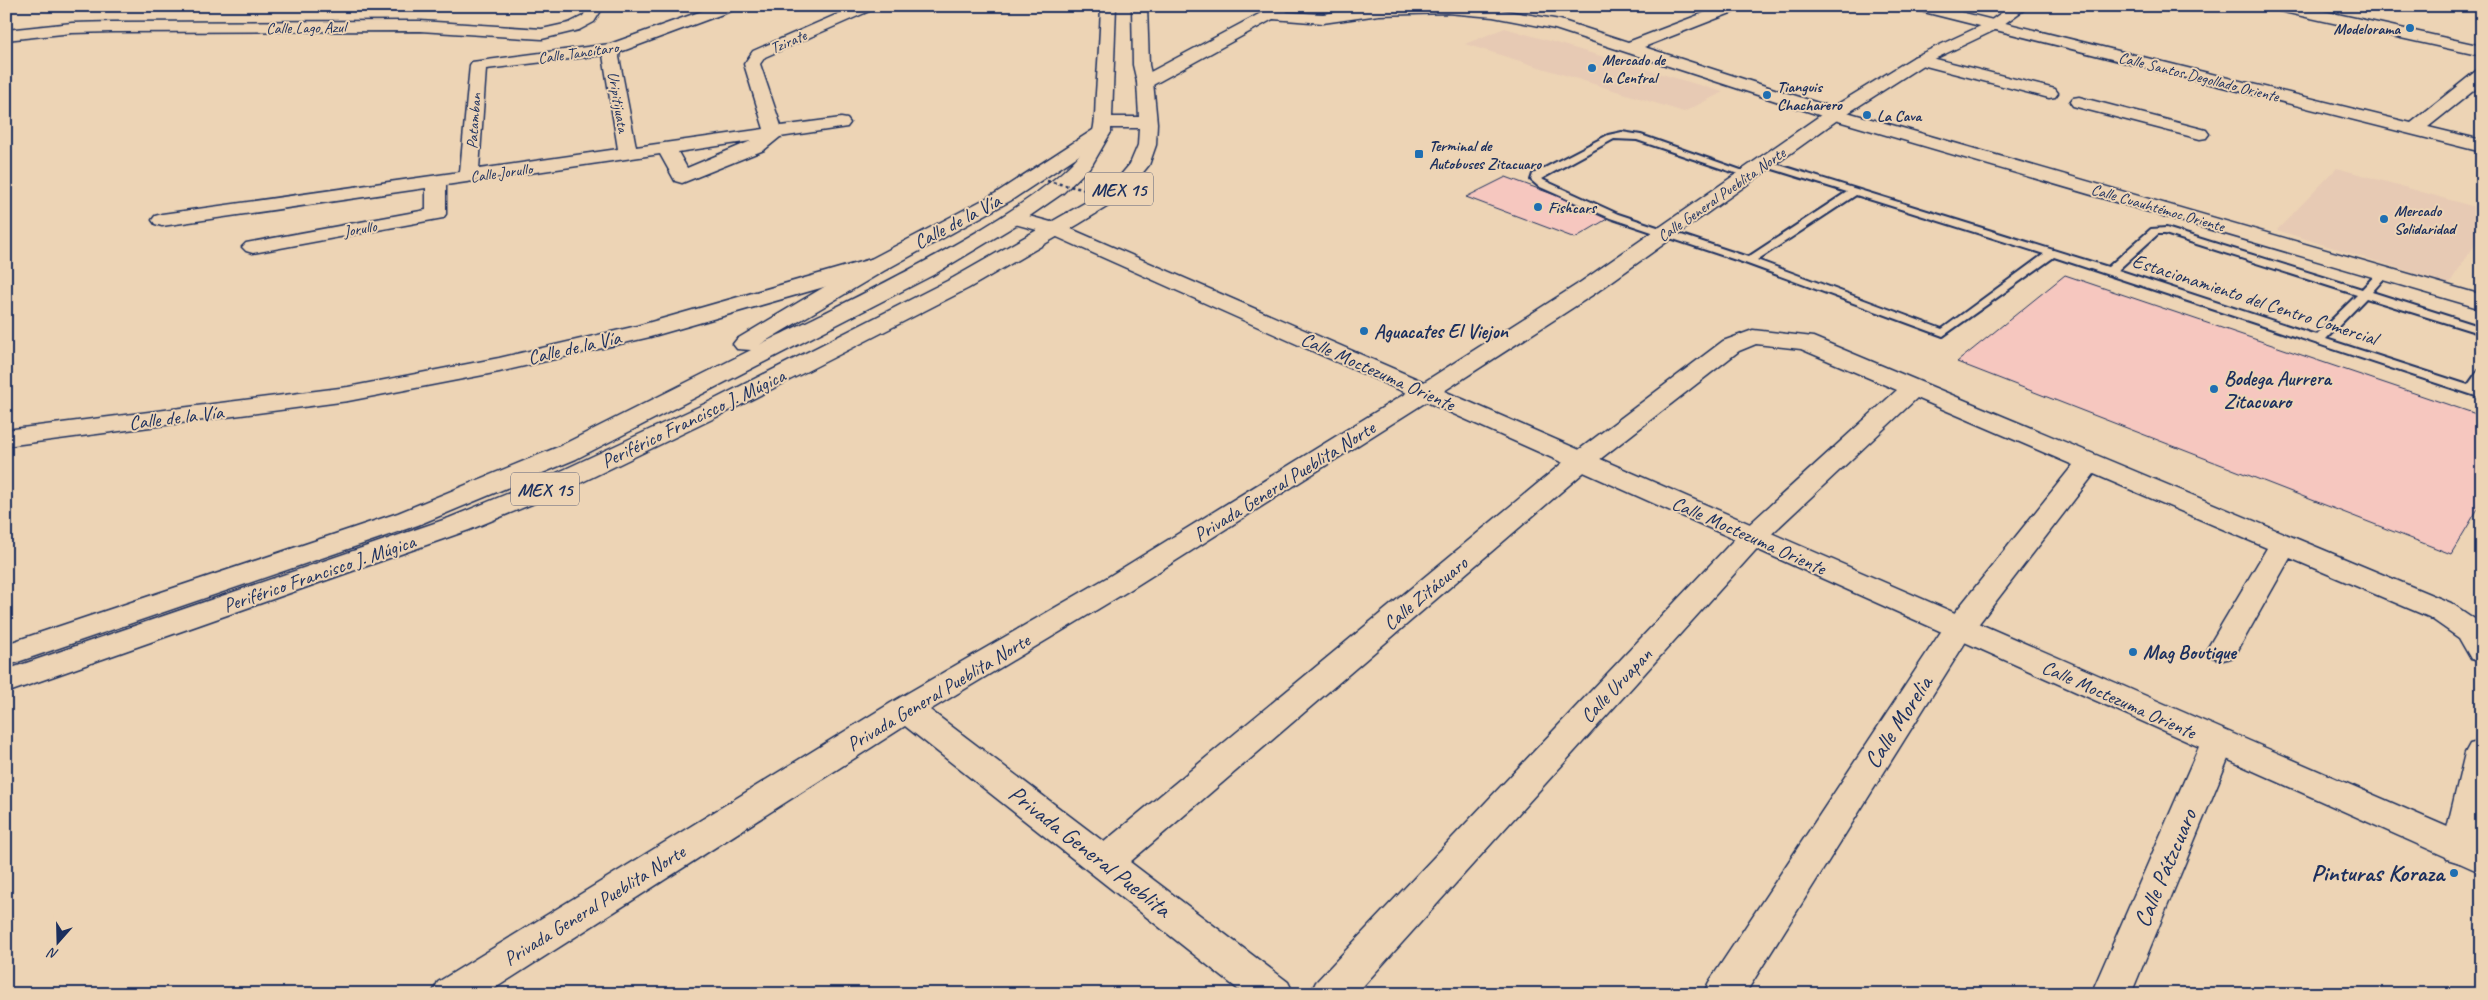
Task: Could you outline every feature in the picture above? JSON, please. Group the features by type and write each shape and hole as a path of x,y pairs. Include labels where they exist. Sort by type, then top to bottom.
{"street":[{"name":"Calle Tancítaro","path":"478,65 613,49 731,6"},
{"name":"Periférico Francisco J. Múgica","path":"6,655 408,519 567,454 926,270 1014,218 1056,189 1085,161 1103,127 1109,6"},
{"name":"Periférico Francisco J. Múgica","path":"6,682 459,524 556,484 722,405 961,284 1116,193 1139,165 1147,145 1148,123 1145,82 1141,65 1139,6"},
{"path":"1145,82 1280,10 1303,6"},
{"path":"1545,6 1594,36"},
{"path":"1626,48 1736,6"},
{"name":"Calle Santos Degollado Oriente","path":"1916,6 2482,146"},
{"name":"Calle General Pueblita Norte","path":"1425,392 1586,289 1834,114 1920,60 1992,26 2022,6"},
{"path":"2279,6 2482,51"},
{"name":"Calle Lago Azul","path":"6,35 72,28 112,27 274,28 420,26 542,34 574,27 589,19 594,7"},
{"name":"Tzirate","path":"774,132 752,64 759,54 868,7"},
{"path":"1280,10 1318,19 1378,10 1409,9 1489,12 1529,17 1594,36"},
{"path":"274,28 281,13"},
{"name":"Calle Cuauhtémoc Oriente","path":"1594,36 1626,48 1834,114 2384,272 2482,302"},
{"name":"Uripitijuata","path":"613,49 611,57 628,154"},
{"path":"1920,60 2049,93 2046,96 2051,99 2072,104 2079,102 2200,134"},
{"name":"Patamban","path":"469,176 478,65"},
{"path":"2414,129 2482,75"},
{"path":"1103,127 1148,123"},
{"name":"Calle Jorullo","path":"162,220 840,124"},
{"name":"Calle de la Vía","path":"6,438 252,408 348,394 490,367 642,332 879,264 1003,197 1103,127"},
{"path":"668,149 682,177 758,146 774,132"},
{"name":"Jorullo","path":"243,209 254,253 436,214 436,181"},
{"name":"Calle Moctezuma Oriente","path":"1014,218 1055,229 2471,854"},
{"path":"698,387 746,343 879,264"},
{"name":"Calle Zitácuaro","path":"1105,862 1581,461 1731,346 1753,337 1805,342 1914,388"},
{"path":"1914,388 2440,610 2476,641"},
{"name":"Calle Uruapan","path":"1330,994 1753,536 1914,388"},
{"name":"Privada General Pueblita Norte","path":"452,994 906,709 1118,584 1425,392"},
{"name":"Calle Morelia","path":"1723,994 1959,628 2089,462"},
{"path":"2222,649 2282,544"},
{"name":"Privada General Pueblita","path":"906,709 1274,994"},
{"name":"Calle Pátzcuaro","path":"2111,994 2218,742"},
{"path":"2471,854 2482,753"}],"lane":[{"path":"2052,253 1943,333 1749,261 1614,216 1541,184 1536,180 1536,176 1611,137 1622,135 1638,137 1758,169 1854,191 2110,271"},
{"path":"1749,261 1854,191"},
{"name":"Estacionamiento del Centro Comercial","path":"2110,271 2155,231 2159,230 2364,294 2384,272"},
{"name":"Estacionamiento del Centro Comercial","path":"2110,271 2476,393"},
{"path":"2318,340 2364,294 2482,331"},
{"path":"2476,393 2482,374"}],"path":[{"path":"1047,181 1148,204"}],"shaded area":[{"name":"Mercado de la Central","path":"1505,28 1723,92 1684,112 1465,44"},
{"name":"Mercado Solidaridad","path":"2337,168 2482,209 2482,234 2449,284 2277,230"}],"building":[{"name":"Fishcars","path":"1506,177 1555,195 1607,219 1575,238 1466,197"},
{"name":"Bodega Aurrera Zitacuaro","path":"2065,275 2482,416 2482,502 2451,554 1957,362"}],"place":[{"name":"Modelorama","path":"2410,28"},
{"name":"Mercado de la Central","path":"1592,68"},
{"name":"Tianguis Chacharero","path":"1767,95"},
{"name":"La Cava","path":"1867,115"},
{"name":"Terminal de Autobuses Zitacuaro","path":"1419,154"},
{"name":"Fishcars","path":"1538,207"},
{"name":"Mercado Solidaridad","path":"2384,219"},
{"name":"Aguacates El Viejon","path":"1364,331"},
{"name":"Bodega Aurrera Zitacuaro","path":"2214,389"},
{"name":"Mag Boutique","path":"2133,652"},
{"name":"Pinturas Koraza","path":"2454,873"}]}
